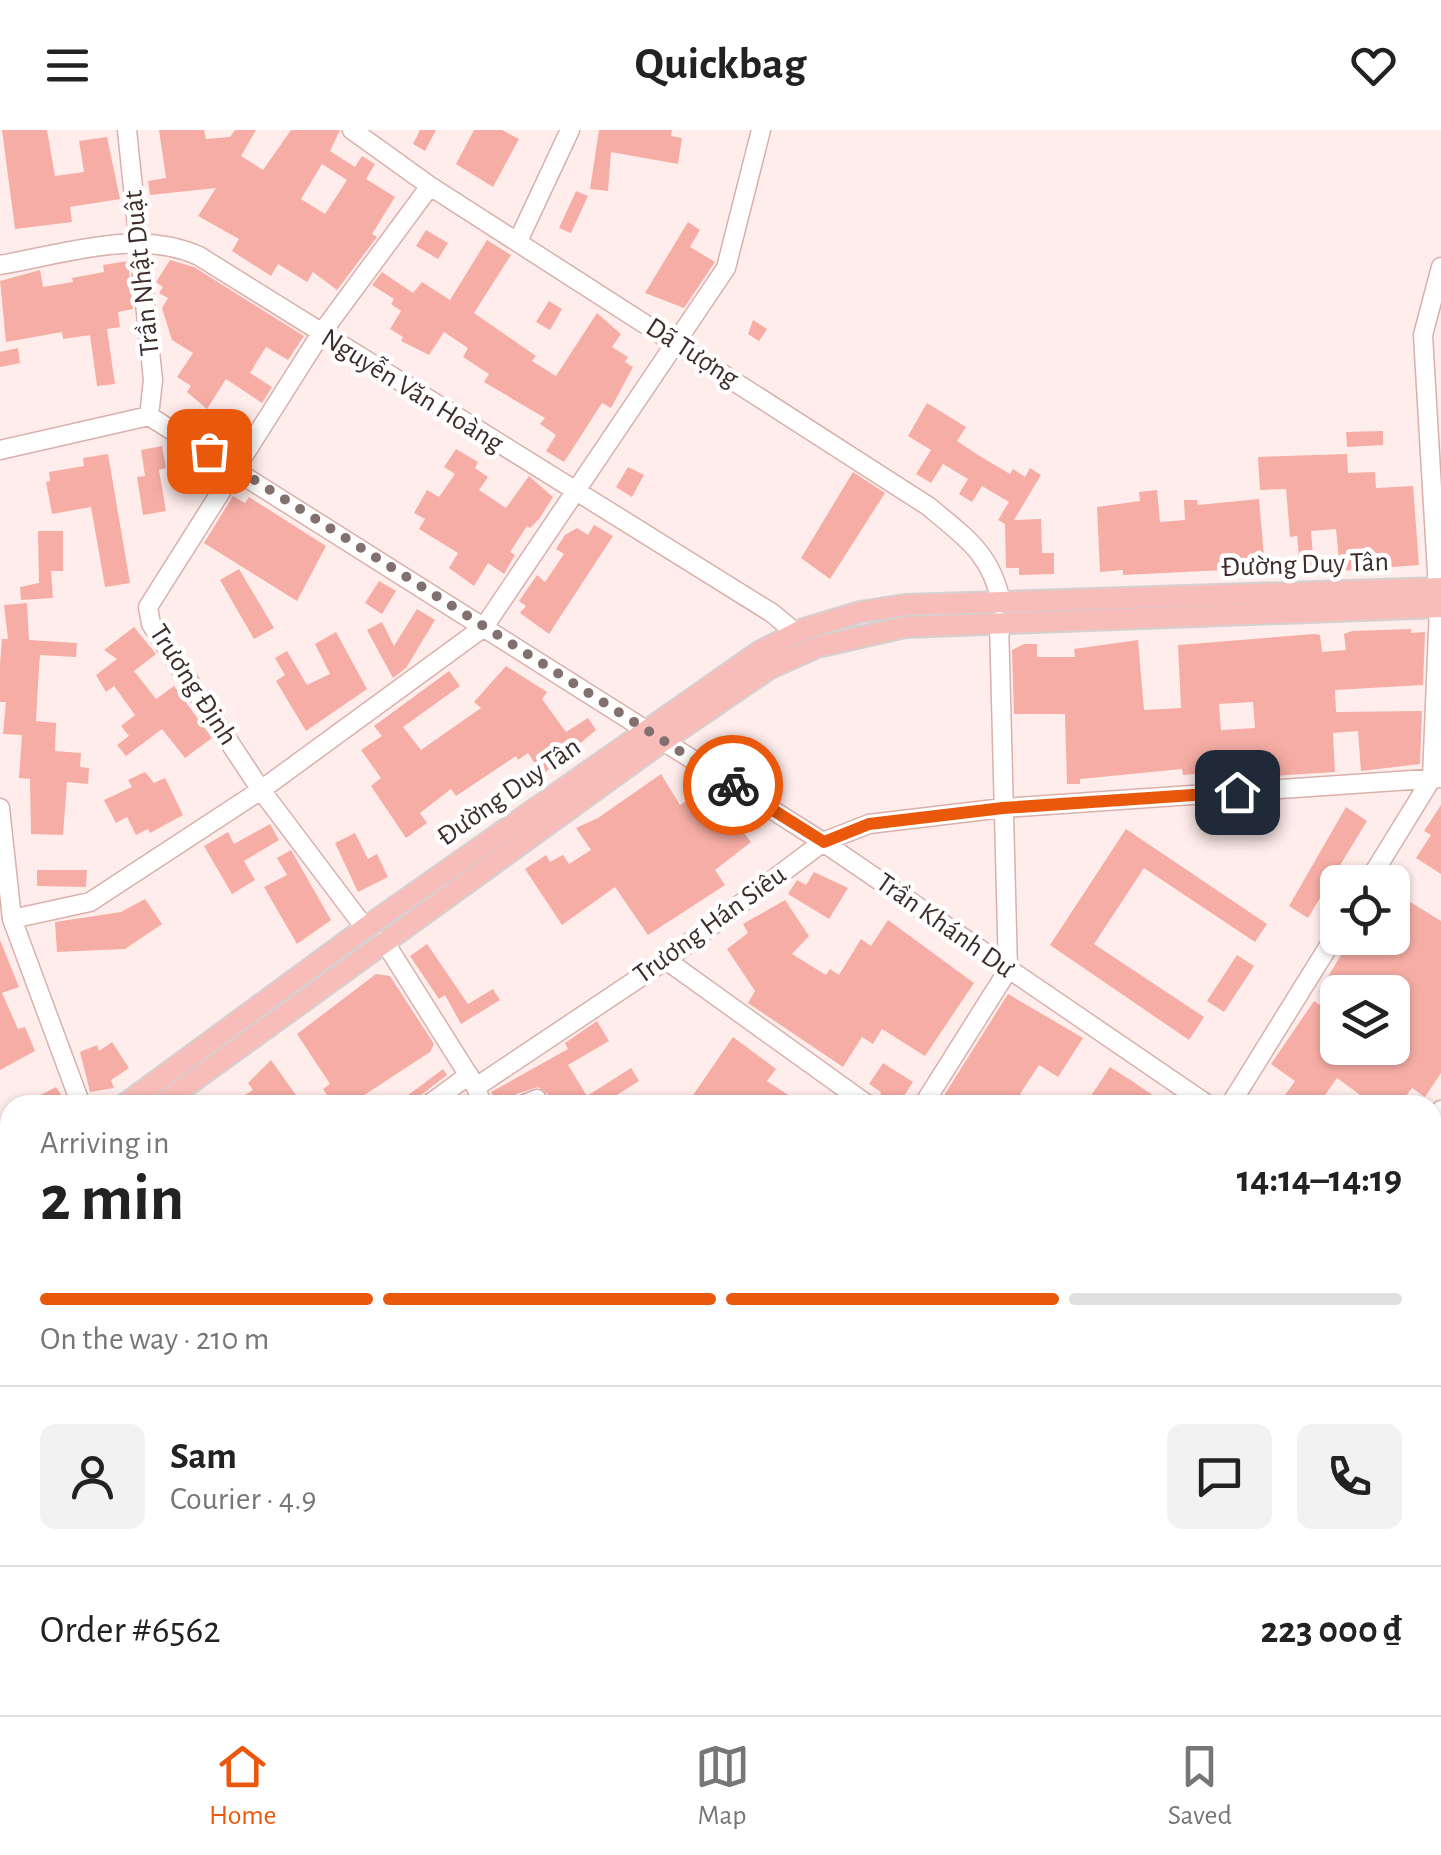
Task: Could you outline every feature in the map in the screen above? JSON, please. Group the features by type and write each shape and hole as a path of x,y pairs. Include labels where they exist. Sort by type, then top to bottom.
{"main road":[{"name":"Đường Duy Tân","path":"174,1095 384,941 759,652 796,633 890,607 1000,612 1440,598"},
{"name":"Đường Duy Tân","path":"138,1095 365,928 654,736 770,668 816,646 1000,612"}],"street":[{"name":"Trần Nhật Duật","path":"127,130 154,380 149,416"},
{"name":"Dã Tượng","path":"352,130 430,186 928,506 974,545 994,571 1000,612"},
{"path":"519,240 570,130"},
{"path":"12,919 90,902 261,790 484,627 726,268 761,130"},
{"name":"Trương Định","path":"365,928 261,790 149,616 150,601 238,469 320,334 430,186"},
{"name":"Nguyễn Văn Hoàng","path":"0,265 137,242 178,246 200,256 772,612 796,633"},
{"path":"1379,865 1437,778 1440,598 1433,412 1423,336 1441,267"},
{"path":"0,450 149,416"},
{"name":"Trần Khánh Dư","path":"149,416 824,842 1193,1095"},
{"path":"929,1095 1008,970 1000,612"},
{"name":"Trương Hán Siêu","path":"476,1089 666,960 824,842 869,824 1003,808 1437,778"},
{"path":"0,808 12,919 77,1095"},
{"path":"384,941 476,1089"},
{"path":"1236,1095 1323,955"},
{"path":"666,960 854,1095"}],"building":[{"path":"2,130 47,130 55,176 84,172 79,141 107,137 120,199 70,207 72,222 15,229"},
{"path":"159,130 204,130 206,139 230,137 235,130 256,130 241,156 263,170 291,130 340,130 330,151 355,167 362,156 375,164 366,179 395,197 372,234 377,237 337,290 313,272 307,282 278,264 271,276 232,251 239,239 198,216 216,188 150,195 148,181 166,178","holes":["322,164 347,180 325,214 301,199"]},
{"path":"420,130 436,130 425,151 413,144"},
{"path":"474,130 502,130 519,139 493,187 456,164"},
{"path":"599,130 672,130 671,136 682,138 678,164 611,152 608,191 590,189"},
{"path":"576,191 588,196 571,233 559,228"},
{"path":"688,222 700,230 690,247 715,262 684,308 645,293"},
{"path":"426,230 448,243 438,259 416,246"},
{"path":"487,240 511,255 474,313 536,356 532,361 556,376 597,313 621,334 612,347 628,357 625,362 633,367 611,408 602,403 564,462 546,451 556,435 540,424 545,418 484,382 489,374 463,357 468,348 444,332 429,355 401,341 403,337 390,329 401,311 391,304 394,299 372,285 382,272 413,293 422,282 450,300"},
{"path":"170,260 194,267 304,336 288,360 266,347 250,373 272,387 262,403 226,379 207,409 187,392 191,386 177,377 193,353 172,340 162,308 168,298 159,293 163,287 156,282"},
{"path":"128,261 133,309 118,312 120,327 107,329 115,384 97,386 90,335 63,339 62,332 6,342 0,281 40,270 43,287 73,282 72,278 104,272 103,265"},
{"path":"549,301 562,309 550,330 536,322"},
{"path":"753,320 767,329 759,341 748,334"},
{"path":"18,348 20,363 0,367 0,352"},
{"path":"927,403 966,427 957,441 978,455 1010,474 1013,469 1025,477 1030,468 1041,475 1014,520 1041,519 1042,553 1054,553 1054,574 1019,575 1019,568 1006,568 1005,524 998,520 1009,502 982,486 972,502 959,494 968,479 943,464 931,483 916,474 931,450 908,436"},
{"path":"1383,431 1383,445 1347,447 1346,432"},
{"path":"162,446 166,468 159,470 166,511 143,515 137,477 145,476 141,450"},
{"path":"456,449 478,462 475,468 488,477 479,490 506,508 529,476 553,497 510,552 515,555 504,574 488,563 474,586 449,568 458,553 419,529 425,519 414,513 427,490 439,497 455,474 444,467"},
{"path":"108,454 130,583 105,587 91,507 52,514 46,482 50,481 49,472 84,466 83,458"},
{"path":"1347,454 1348,473 1375,472 1376,488 1413,486 1419,565 1340,571 1336,529 1311,531 1314,566 1300,567 1297,536 1290,537 1286,489 1260,490 1258,457"},
{"path":"628,467 644,475 632,497 616,487"},
{"path":"853,472 885,493 830,579 801,558"},
{"path":"1157,490 1160,522 1185,520 1184,500 1197,500 1198,505 1259,499 1265,568 1123,575 1123,570 1100,572 1097,507 1140,501 1139,492"},
{"path":"233,496 245,503 249,497 326,546 297,601 204,543"},
{"path":"594,525 613,536 549,634 520,613 526,606 519,601 537,575 545,582 564,554 556,549 565,535 577,528 588,535"},
{"path":"38,531 63,531 63,571 51,571 53,598 21,600 20,587 39,583"},
{"path":"239,569 274,628 254,639 220,580"},
{"path":"379,581 396,591 382,614 365,603"},
{"path":"27,603 29,640 77,643 76,657 40,655 36,721 56,723 55,751 81,753 80,767 89,768 88,784 67,782 63,835 31,834 30,779 19,778 22,735 3,734 6,702 0,702 0,664 2,639 8,639 4,605"},
{"path":"417,609 435,620 406,668 393,678 367,630 382,622 394,646"},
{"path":"134,627 156,654 134,671 156,699 174,686 212,738 185,758 162,729 126,756 117,745 129,736 121,726 135,715 114,686 106,692 96,675 117,659 104,650"},
{"path":"336,632 367,689 306,731 276,681 285,675 275,658 287,651 307,685 330,674 315,644"},
{"path":"1425,632 1423,685 1335,690 1336,712 1422,711 1420,764 1361,771 1358,731 1333,733 1335,772 1272,776 1271,770 1207,777 1207,773 1183,775 1182,769 1080,779 1080,784 1067,784 1065,714 1014,714 1012,650 1024,644 1037,644 1037,657 1075,657 1074,649 1138,640 1144,710 1181,708 1178,645 1315,634 1320,635 1322,652 1346,650 1344,634","holes":["1253,702 1255,728 1221,730 1219,704"]},
{"path":"506,666 547,692 542,699 566,732 588,718 596,730 542,775 528,753 518,760 516,756 456,796 451,789 420,813 427,823 406,838 371,786 381,778 361,750 382,736 374,726 449,671 460,686 403,727 421,750 481,708 474,702"},
{"path":"145,772 154,783 165,778 183,815 150,833 148,829 136,835 127,817 116,823 104,800 132,787 128,780"},
{"path":"661,774 680,805 703,790 725,811 734,804 748,822 740,828 751,842 715,870 725,885 648,935 615,887 562,925 525,869 546,855 550,862 563,855 569,864 591,850 576,828 598,818"},
{"path":"1441,805 1441,874 1416,858 1431,835 1424,831"},
{"path":"1346,807 1367,821 1340,865 1320,865 1320,898 1308,918 1289,906"},
{"path":"270,824 279,840 244,861 255,880 232,894 204,846 228,832 234,844"},
{"path":"1126,829 1267,924 1255,942 1144,868 1094,944 1204,1017 1189,1040 1050,945"},
{"path":"355,833 368,859 377,854 388,877 358,892 335,843"},
{"path":"291,850 331,920 297,944 264,887 287,875 277,858"},
{"path":"37,870 87,870 86,887 37,886"},
{"path":"814,872 848,888 829,919 788,894 797,880 806,885"},
{"path":"145,899 162,924 125,949 57,952 55,922 121,912"},
{"path":"785,900 809,936 792,954 826,975 830,969 839,975 861,939 871,946 888,920 974,983 925,1056 882,1029 873,1044 862,1037 843,1067 748,1003 755,991 727,949 748,933 743,924"},
{"path":"1410,902 1441,921 1441,1073 1426,1095 1412,1088 1407,1095 1360,1095 1337,1078 1325,1095 1285,1095 1295,1081 1271,1064 1314,1001 1320,1005 1320,1065 1410,1065 1410,975 1329,975 1341,955 1410,955"},
{"path":"0,940 19,987 2,993 18,1029 25,1027 35,1051 0,1070"},
{"path":"427,944 468,1004 493,989 500,1000 461,1024 445,995 439,999 410,956"},
{"path":"1237,955 1254,966 1224,1012 1207,1001"},
{"path":"376,974 390,976 434,1044 430,1052 364,1095 327,1095 323,1089 330,1084 297,1034"},
{"path":"1008,994 1083,1038 1058,1077 1039,1065 1022,1095 944,1095"},
{"path":"597,1021 609,1041 568,1065 586,1095 548,1095 538,1087 515,1095 493,1095 491,1092 568,1049 565,1043"},
{"path":"733,1037 776,1069 767,1081 788,1095 693,1095"},
{"path":"112,1042 129,1068 111,1080 114,1088 90,1092 80,1052 97,1045 99,1051"},
{"path":"271,1060 296,1095 245,1095 253,1090 248,1083"},
{"path":"883,1063 913,1082 905,1095 880,1095 869,1084"},
{"path":"1110,1067 1152,1095 1092,1095"},
{"path":"631,1068 639,1081 617,1095 589,1095"},
{"path":"443,1069 447,1075 421,1095 408,1095"},
{"path":"56,1087 61,1095 40,1095"}],"way so far":[{"path":"209,451 733,785"}],"route":[{"path":"733,785 824,842 869,824 1003,808 1237,792"}]}
